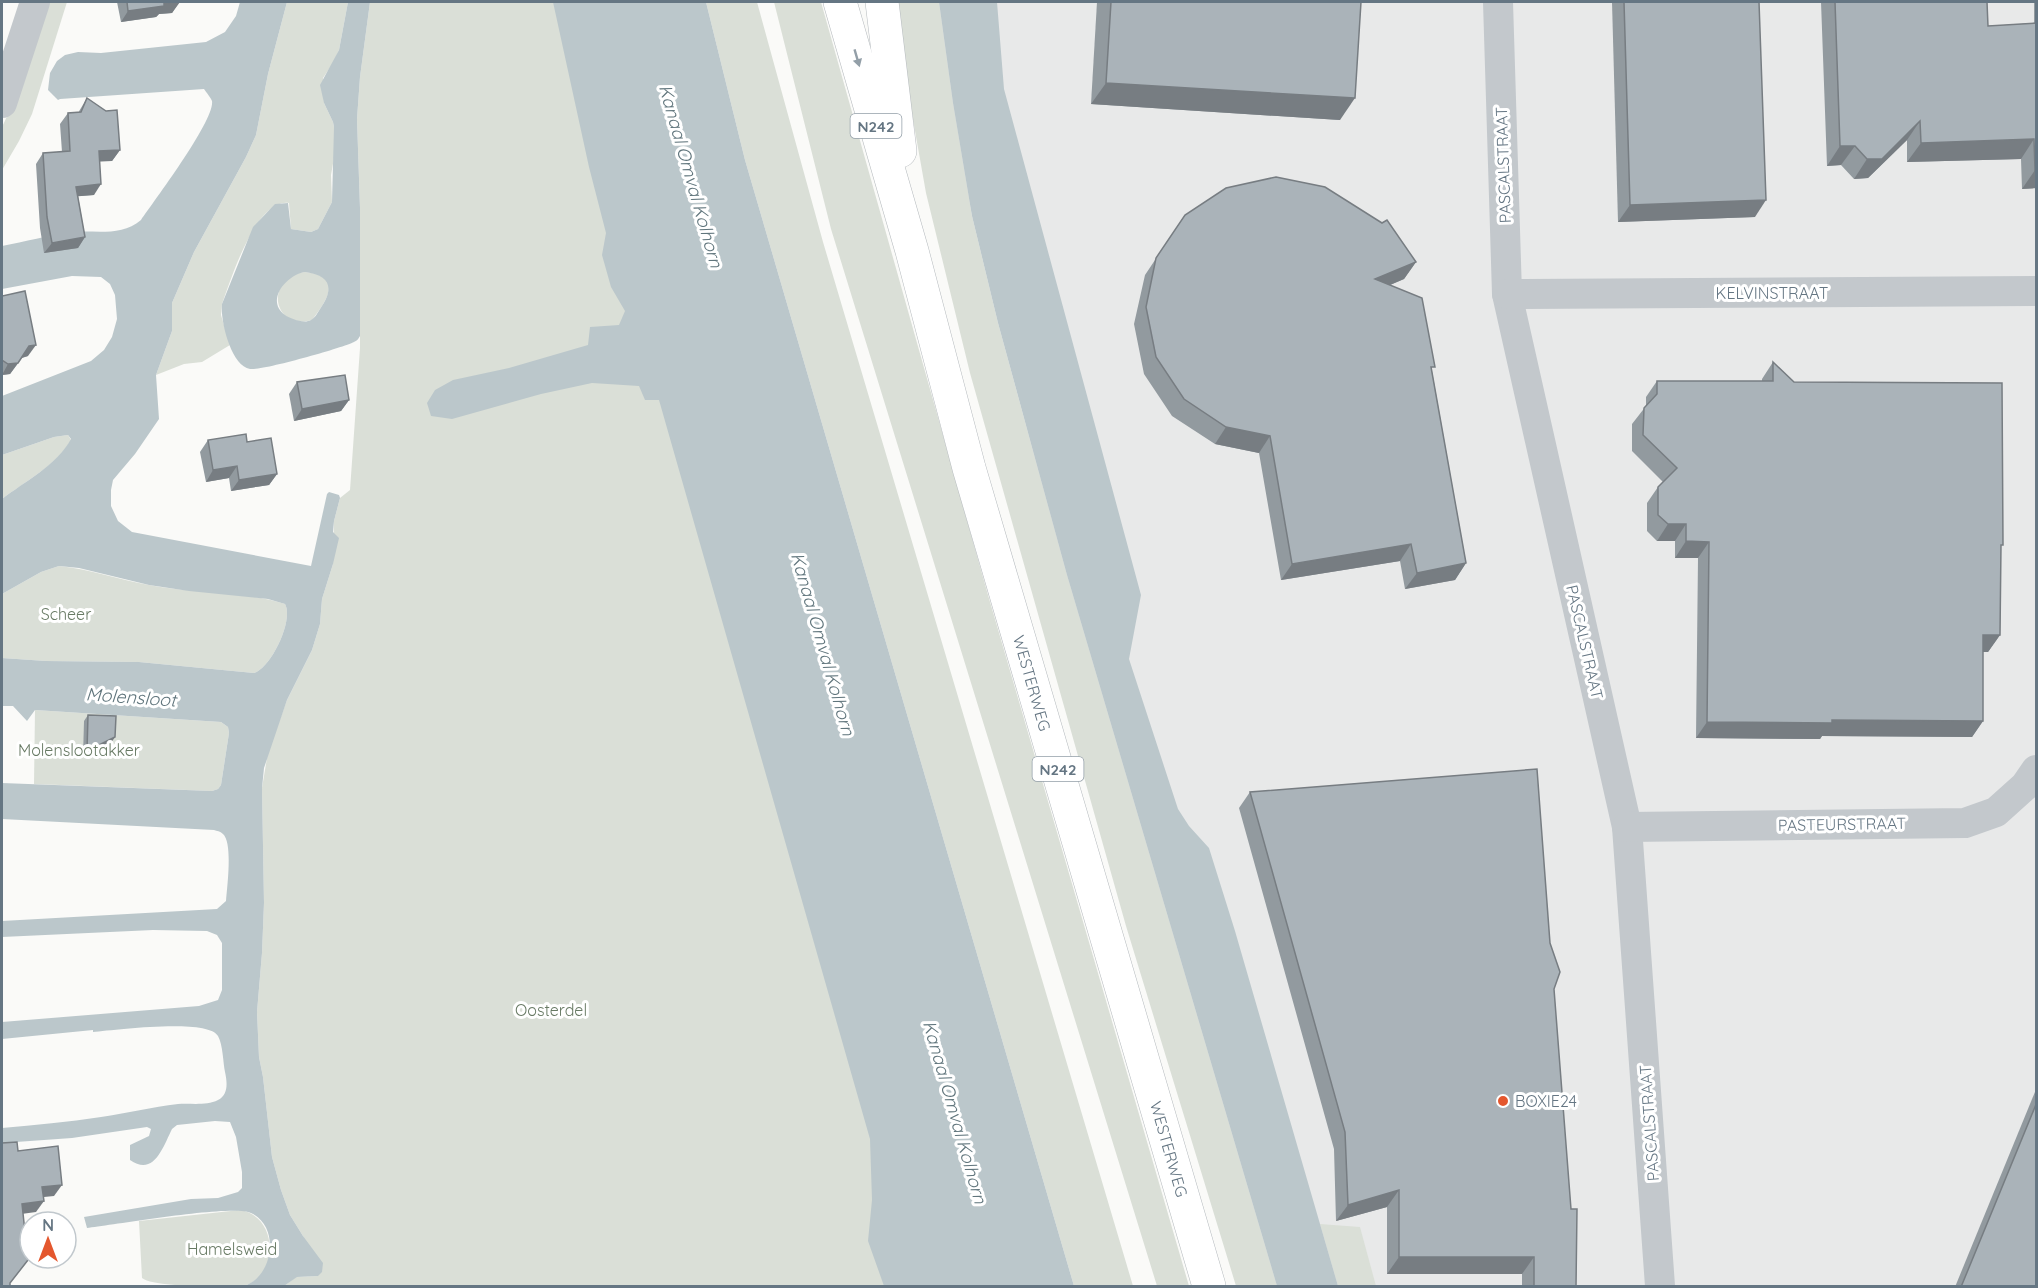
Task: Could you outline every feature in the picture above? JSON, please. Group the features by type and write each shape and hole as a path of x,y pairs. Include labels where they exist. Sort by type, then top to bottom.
{"main road":[{"name":"WESTERWEG","path":"840,2 912,251 969,468 1209,1287"},
{"name":"WESTERWEG","path":"882,2 912,251"}],"street":[{"path":"2,103 35,2"},
{"name":"PASCALSTRAAT","path":"1498,2 1507,294 1627,827 1662,1286"},
{"name":"KELVINSTRAAT","path":"1507,294 2037,291"},
{"name":"PASTEURSTRAAT","path":"1627,827 1965,823 1996,812 2025,786 2037,770"}],"shaded area":[{"path":"918,2 2036,2 2036,1286 1246,1286"}],"green space":[{"path":"46,2 67,2 32,114 2,170 2,127 10,110"},
{"path":"287,2 348,2 339,50 323,78 324,103 334,127 332,202 318,229 311,232 291,229 289,203 277,205 266,213 246,242 222,304 221,315 230,345 202,362 184,364 156,375 172,331 172,303 194,252 256,135 268,74"},
{"name":"Oosterdel","path":"370,2 574,2 909,1286 284,1286 296,1277 318,1276 303,1236 290,1215 272,1157 259,1057 257,1012 264,903 262,788 268,752 287,700 312,650 320,624 322,599 333,564 334,521 340,498 350,490 360,348 360,208 357,119"},
{"path":"706,2 757,2 823,242 1133,1286 1074,1286 745,160"},
{"path":"774,2 821,2 988,595 1189,1286 1157,1286 831,229"},
{"path":"897,2 939,2 972,216 998,323 1067,575 1277,1286 1236,1286 1126,926 970,373 926,193 906,80"},
{"path":"305,272 324,278 329,290 312,320 299,321 288,318 281,311 278,302 279,292 283,283 292,276"},
{"path":"68,435 71,440 57,457 2,499 2,455 54,437"},
{"name":"Scheer","path":"59,566 149,585 252,596 285,604 287,611 284,632 274,653 261,669 254,673 139,662 2,658 2,594 41,572"},
{"name":"Molenslootakker","path":"35,710 221,722 228,727 229,733 221,785 212,791 34,784"},
{"name":"Hamelsweid","path":"240,1210 253,1215 262,1223 270,1246 269,1259 256,1280 244,1286 206,1286 174,1285 142,1278 139,1221"},
{"path":"1320,1224 1360,1227 1376,1286 1338,1286"}],"water":[{"name":"Molensloot","path":"240,2 287,2 268,74 256,135 194,252 172,303 172,331 156,375 159,419 135,454 113,480 111,506 118,521 132,532 311,566 327,494 329,492 339,495 340,498 333,532 339,538 322,599 320,624 312,650 287,700 264,768 262,788 264,903 257,1012 259,1057 272,1157 281,1190 290,1215 323,1263 322,1272 318,1276 297,1277 284,1286 244,1286 254,1281 262,1273 270,1251 267,1229 261,1220 251,1213 221,1211 198,1213 87,1228 84,1217 191,1199 218,1198 238,1192 242,1188 242,1172 236,1137 230,1122 215,1121 177,1125 172,1129 157,1158 145,1165 130,1160 130,1145 149,1136 151,1129 147,1127 72,1138 2,1143 2,1128 89,1119 178,1104 209,1103 222,1098 226,1088 220,1040 211,1031 180,1026 160,1026 2,1039 2,1022 199,1006 218,1000 222,990 222,943 217,935 207,931 153,930 2,937 2,921 217,909 226,901 229,866 226,839 222,833 214,830 2,819 2,783 212,791 221,785 229,733 228,727 221,722 35,710 27,721 13,706 2,706 2,658 139,662 254,673 261,669 274,653 284,632 287,611 285,604 268,599 149,585 79,568 59,566 41,572 2,594 2,499 49,465 71,439 68,435 54,437 2,455 2,396 91,361 104,350 112,337 117,319 115,295 110,284 101,277 72,276 2,289 2,246 63,233 117,231 141,220 194,142 210,111 212,101 204,89 58,100 48,90 50,73 57,61 65,55 78,52 101,53 206,42 225,32 236,16"},
{"path":"348,2 370,2 357,119 360,336 354,342 319,354 250,369 237,360 232,351 225,331 222,304 253,227 275,204 288,203 291,229 311,232 318,229 332,202 334,127 324,103 320,85 339,50","holes":["305,272 325,279 328,284 328,295 325,302 311,320 294,319 285,315 277,303 280,289 298,274"]},
{"name":"Kanaal Omval Kolhorn","path":"553,2 706,2 745,160 1074,1286 884,1286 868,1241 872,1200 870,1139 659,400 645,400 639,386 592,383 541,394 452,419 431,416 427,403 435,390 453,380 509,368 588,345 590,327 619,325 625,311 611,287 602,255 606,233 589,167"},
{"path":"939,2 997,2 1004,89 1141,595 1129,659 1178,809 1189,826 1209,848 1338,1286 1277,1286 1067,575 998,323 972,216"}],"building":[{"path":"127,2 180,2 128,11"},
{"path":"1111,2 1361,2 1355,98 1106,83"},
{"path":"1624,2 1759,2 1766,200 1630,205"},
{"path":"1835,2 1987,2 1988,26 2037,23 2037,169 2035,170 2034,139 1921,143 1920,121 1882,159 1867,159 1855,146 1840,146"},
{"path":"87,98 106,111 117,110 120,150 99,151 101,184 76,187 85,237 52,243 47,217 43,153 70,151 68,113 81,112"},
{"path":"1276,177 1325,187 1382,223 1387,220 1416,262 1375,279 1422,298 1435,367 1431,367 1466,563 1417,573 1411,544 1292,564 1270,436 1226,427 1184,399 1156,357 1146,307 1156,258 1185,215 1226,188"},
{"path":"25,291 36,345 29,346 18,363 8,364 2,360 2,296"},
{"path":"1773,362 1794,382 2002,383 2003,545 2001,545 2000,635 1983,635 1983,721 1707,722 1709,542 1686,541 1686,524 1668,524 1658,515 1658,487 1677,468 1643,435 1644,408 1657,394 1657,381 1773,381"},
{"path":"345,375 349,400 302,409 297,382"},
{"path":"246,434 247,442 271,438 277,474 239,480 237,466 213,470 208,440"},
{"path":"88,715 116,716 115,737 87,751"},
{"path":"1537,769 1550,943 1560,972 1554,989 1571,1209 1577,1209 1576,1287 1534,1287 1534,1257 1399,1257 1399,1190 1348,1205 1345,1132 1250,792"},
{"path":"2037,1102 2037,1287 1961,1287"},
{"path":"17,1142 18,1151 58,1146 62,1185 42,1187 44,1201 22,1204 23,1210 18,1210 18,1270 20,1270 10,1283 10,1287 2,1287 2,1143"}],"place":[{"name":"BOXIE24","path":"1503,1101"}]}
